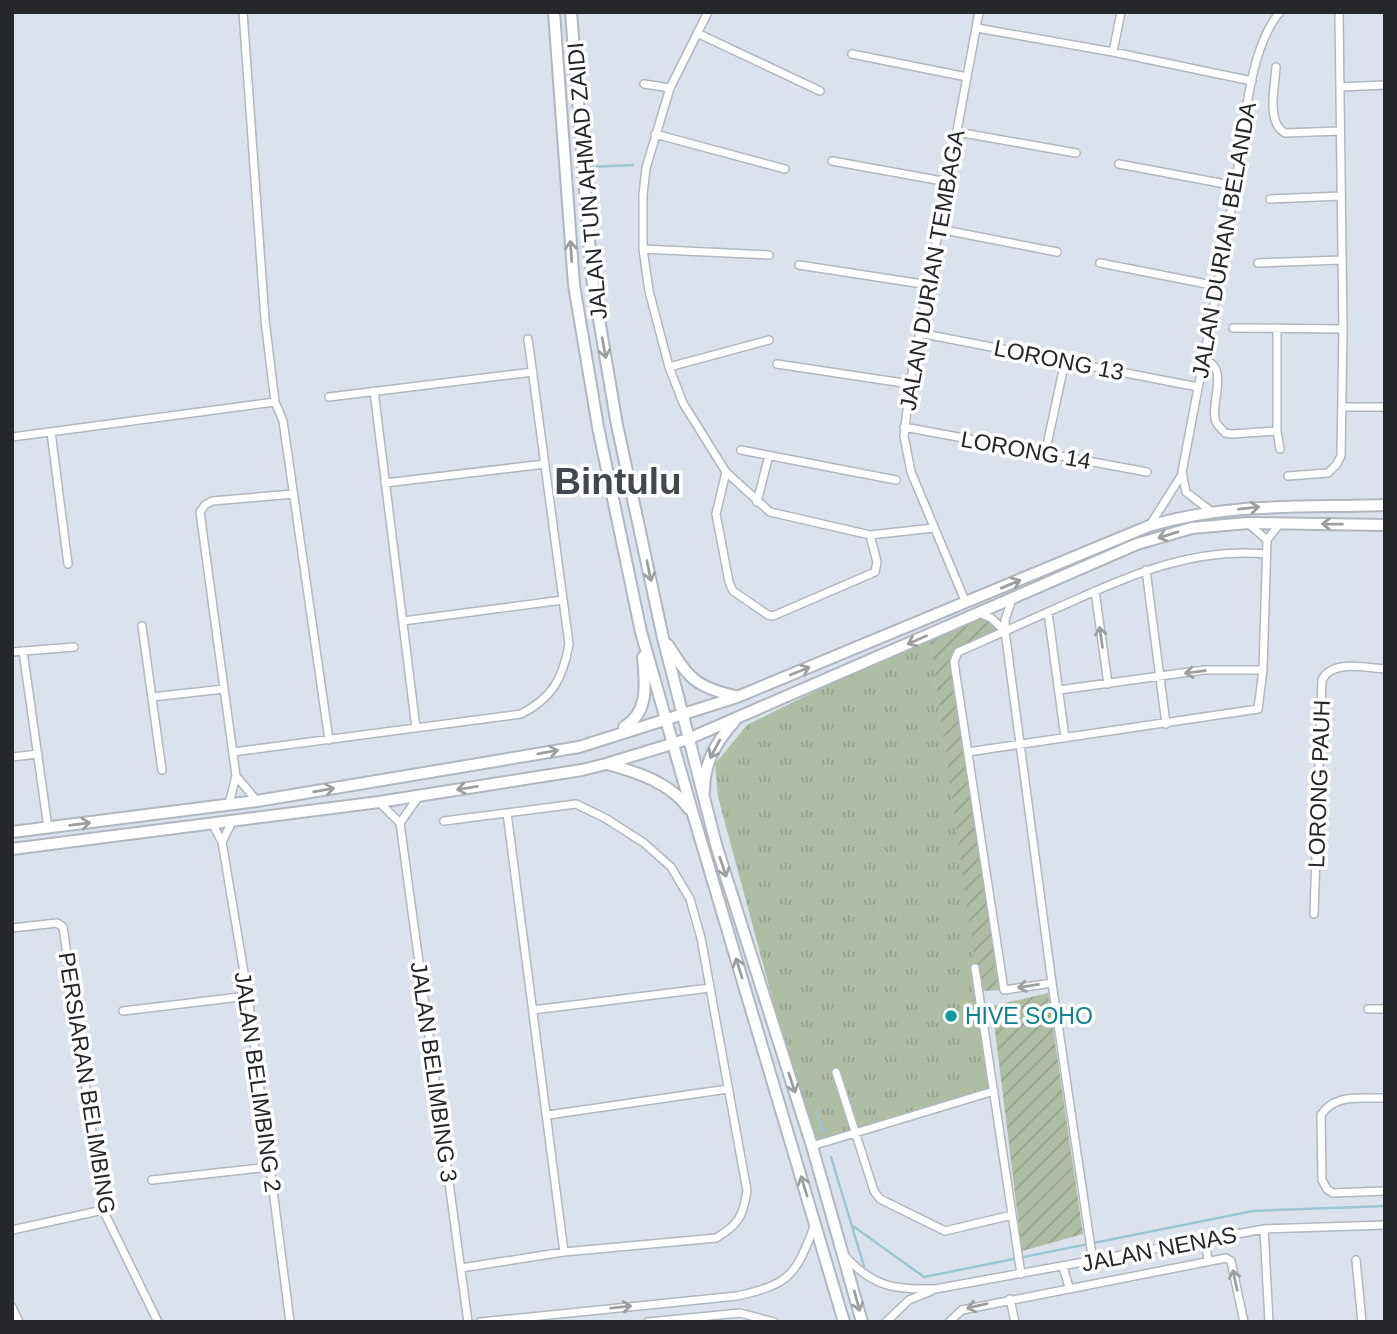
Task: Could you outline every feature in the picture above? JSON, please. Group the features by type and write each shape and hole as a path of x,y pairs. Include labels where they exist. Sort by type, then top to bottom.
{"street":[{"path":"243,12 265,320 275,402 283,421 329,740"},
{"name":"JALAN TUN AHMAD ZAIDI","path":"554,12 574,285 598,427 641,632"},
{"name":"JALAN TUN AHMAD ZAIDI","path":"571,12 592,278 617,425 663,638 704,801 813,1146 862,1322"},
{"path":"708,12 670,88 646,168 643,195 643,250 649,291 669,367 683,403 726,472 770,512 870,535 934,528"},
{"name":"JALAN DURIAN TEMBAGA","path":"966,603 911,472 904,427 979,12"},
{"path":"1113,52 1121,12"},
{"name":"JALAN DURIAN BELANDA","path":"1149,526 1182,472 1236,186 1252,81 1270,24 1280,12"},
{"path":"1288,476 1328,473 1341,456 1343,329 1339,14"},
{"path":"976,28 1113,52 1252,81"},
{"path":"697,33 820,91"},
{"path":"852,54 967,77"},
{"path":"1276,67 1274,104 1275,123 1279,130 1285,133 1340,131"},
{"path":"644,84 670,88"},
{"path":"1340,87 1385,85"},
{"path":"957,132 1076,153"},
{"path":"655,134 785,169"},
{"path":"832,161 948,182"},
{"path":"1119,164 1236,186"},
{"path":"1270,199 1341,196"},
{"path":"939,229 1057,252"},
{"path":"643,250 769,255"},
{"path":"1258,263 1342,260"},
{"path":"1100,263 1217,286"},
{"path":"799,265 929,285"},
{"path":"1233,328 1343,329"},
{"path":"1277,328 1277,431 1280,449"},
{"name":"LORONG 13","path":"919,334 1198,387"},
{"path":"233,752 521,714 539,705 555,686 565,664 569,644 528,339"},
{"path":"669,367 769,340"},
{"path":"1203,360 1216,367 1218,374 1215,419 1225,433 1277,431"},
{"path":"1045,454 1066,361"},
{"path":"777,363 910,384"},
{"path":"329,397 533,372"},
{"path":"374,391 416,728"},
{"path":"12,437 275,402"},
{"path":"1342,407 1385,407"},
{"name":"LORONG 14","path":"904,427 1147,472"},
{"path":"51,432 68,564"},
{"path":"741,450 895,480"},
{"path":"757,502 769,455"},
{"path":"386,483 545,464"},
{"path":"726,472 716,514 729,582 733,591 768,615 774,617 875,572 877,562 870,535"},
{"path":"1182,472 1186,492 1212,512"},
{"path":"229,804 236,776 201,512 205,505 212,501 293,494"},
{"path":"12,832 257,801 579,747 737,697 1149,526 1184,516 1260,507 1385,505"},
{"path":"1248,523 1267,540"},
{"path":"12,849 379,802 582,770 688,739 1138,544 1192,528 1248,523 1385,526"},
{"path":"968,752 1255,711 1259,707 1263,670 1267,540 1280,523"},
{"path":"1052,983 1003,990 954,662 956,656 958,652 1146,570 1185,559 1222,553 1266,554"},
{"path":"1146,570 1166,724"},
{"path":"1095,591 1108,684"},
{"path":"1012,599 1005,631 1093,1262"},
{"path":"403,621 563,600"},
{"path":"1048,612 1065,738"},
{"path":"979,613 991,618 1005,631"},
{"path":"142,626 162,771"},
{"path":"641,632 844,1322"},
{"path":"607,738 633,722 643,703 646,686 641,632"},
{"path":"663,638 692,679 709,690 737,697"},
{"path":"12,652 74,647"},
{"path":"23,651 48,828"},
{"name":"LORONG PAUH","path":"1314,914 1322,680 1326,672 1335,667 1385,669"},
{"path":"1059,690 1217,669 1263,670"},
{"path":"152,697 224,689"},
{"path":"704,801 708,763 719,740 734,722 752,712"},
{"path":"12,757 38,754"},
{"path":"606,764 633,771 665,787 684,802 693,814"},
{"path":"236,776 257,801"},
{"path":"379,802 400,823 419,796"},
{"path":"444,821 576,804 605,818 644,843 671,867 690,899 701,938 747,1191 744,1212 732,1228 716,1238 564,1252 461,1268"},
{"path":"507,813 564,1252"},
{"path":"222,842 233,820"},
{"name":"JALAN BELIMBING 2","path":"212,823 222,842 248,996 290,1322"},
{"name":"JALAN BELIMBING 3","path":"400,823 468,1322"},
{"name":"PERSIARAN BELIMBING","path":"12,928 57,923 63,927 103,1210 158,1322"},
{"path":"975,968 1021,1274"},
{"path":"533,1010 710,988"},
{"path":"122,1011 248,996"},
{"path":"1368,1009 1385,1009"},
{"path":"836,1072 874,1191 880,1199 945,1231 1012,1215"},
{"path":"548,1115 728,1089"},
{"path":"813,1146 994,1091"},
{"path":"1385,1098 1339,1099 1326,1107 1321,1115 1322,1181 1327,1189 1333,1193 1385,1191"},
{"path":"152,1180 270,1167"},
{"path":"12,1230 103,1210"},
{"path":"480,1322 737,1296 775,1286 790,1275 802,1258 815,1225"},
{"name":"JALAN NENAS","path":"845,1256 875,1282 893,1289 935,1289 1264,1229 1385,1225"},
{"path":"1264,1229 1269,1322"},
{"path":"1205,1241 1208,1260"},
{"path":"949,1322 962,1310 1226,1258 1231,1261 1244,1322"},
{"path":"1356,1260 1362,1322"},
{"path":"1063,1267 1069,1287"},
{"name":"JALAN NENAS","path":"886,1322 909,1300 935,1289"},
{"path":"1010,1299 1015,1322"},
{"path":"12,1307 19,1322"},
{"path":"648,1322 740,1313 774,1322"}],"green space":[{"path":"979,613 1005,631 956,656 1004,990 979,991 929,635"},
{"path":"929,635 994,1091 812,1146 718,797 715,764 747,725"},
{"path":"1048,993 1083,1234 1022,1251 992,1006"}],"waterway":[{"path":"588,167 633,165"},
{"path":"816,1111 823,1131"},
{"path":"831,1157 864,1266"},
{"path":"853,1226 924,1277 1253,1211 1385,1206"}],"place":[{"name":"HIVE SOHO","path":"951,1016"}],"district":[{"name":"Bintulu","path":"618,481"}]}
